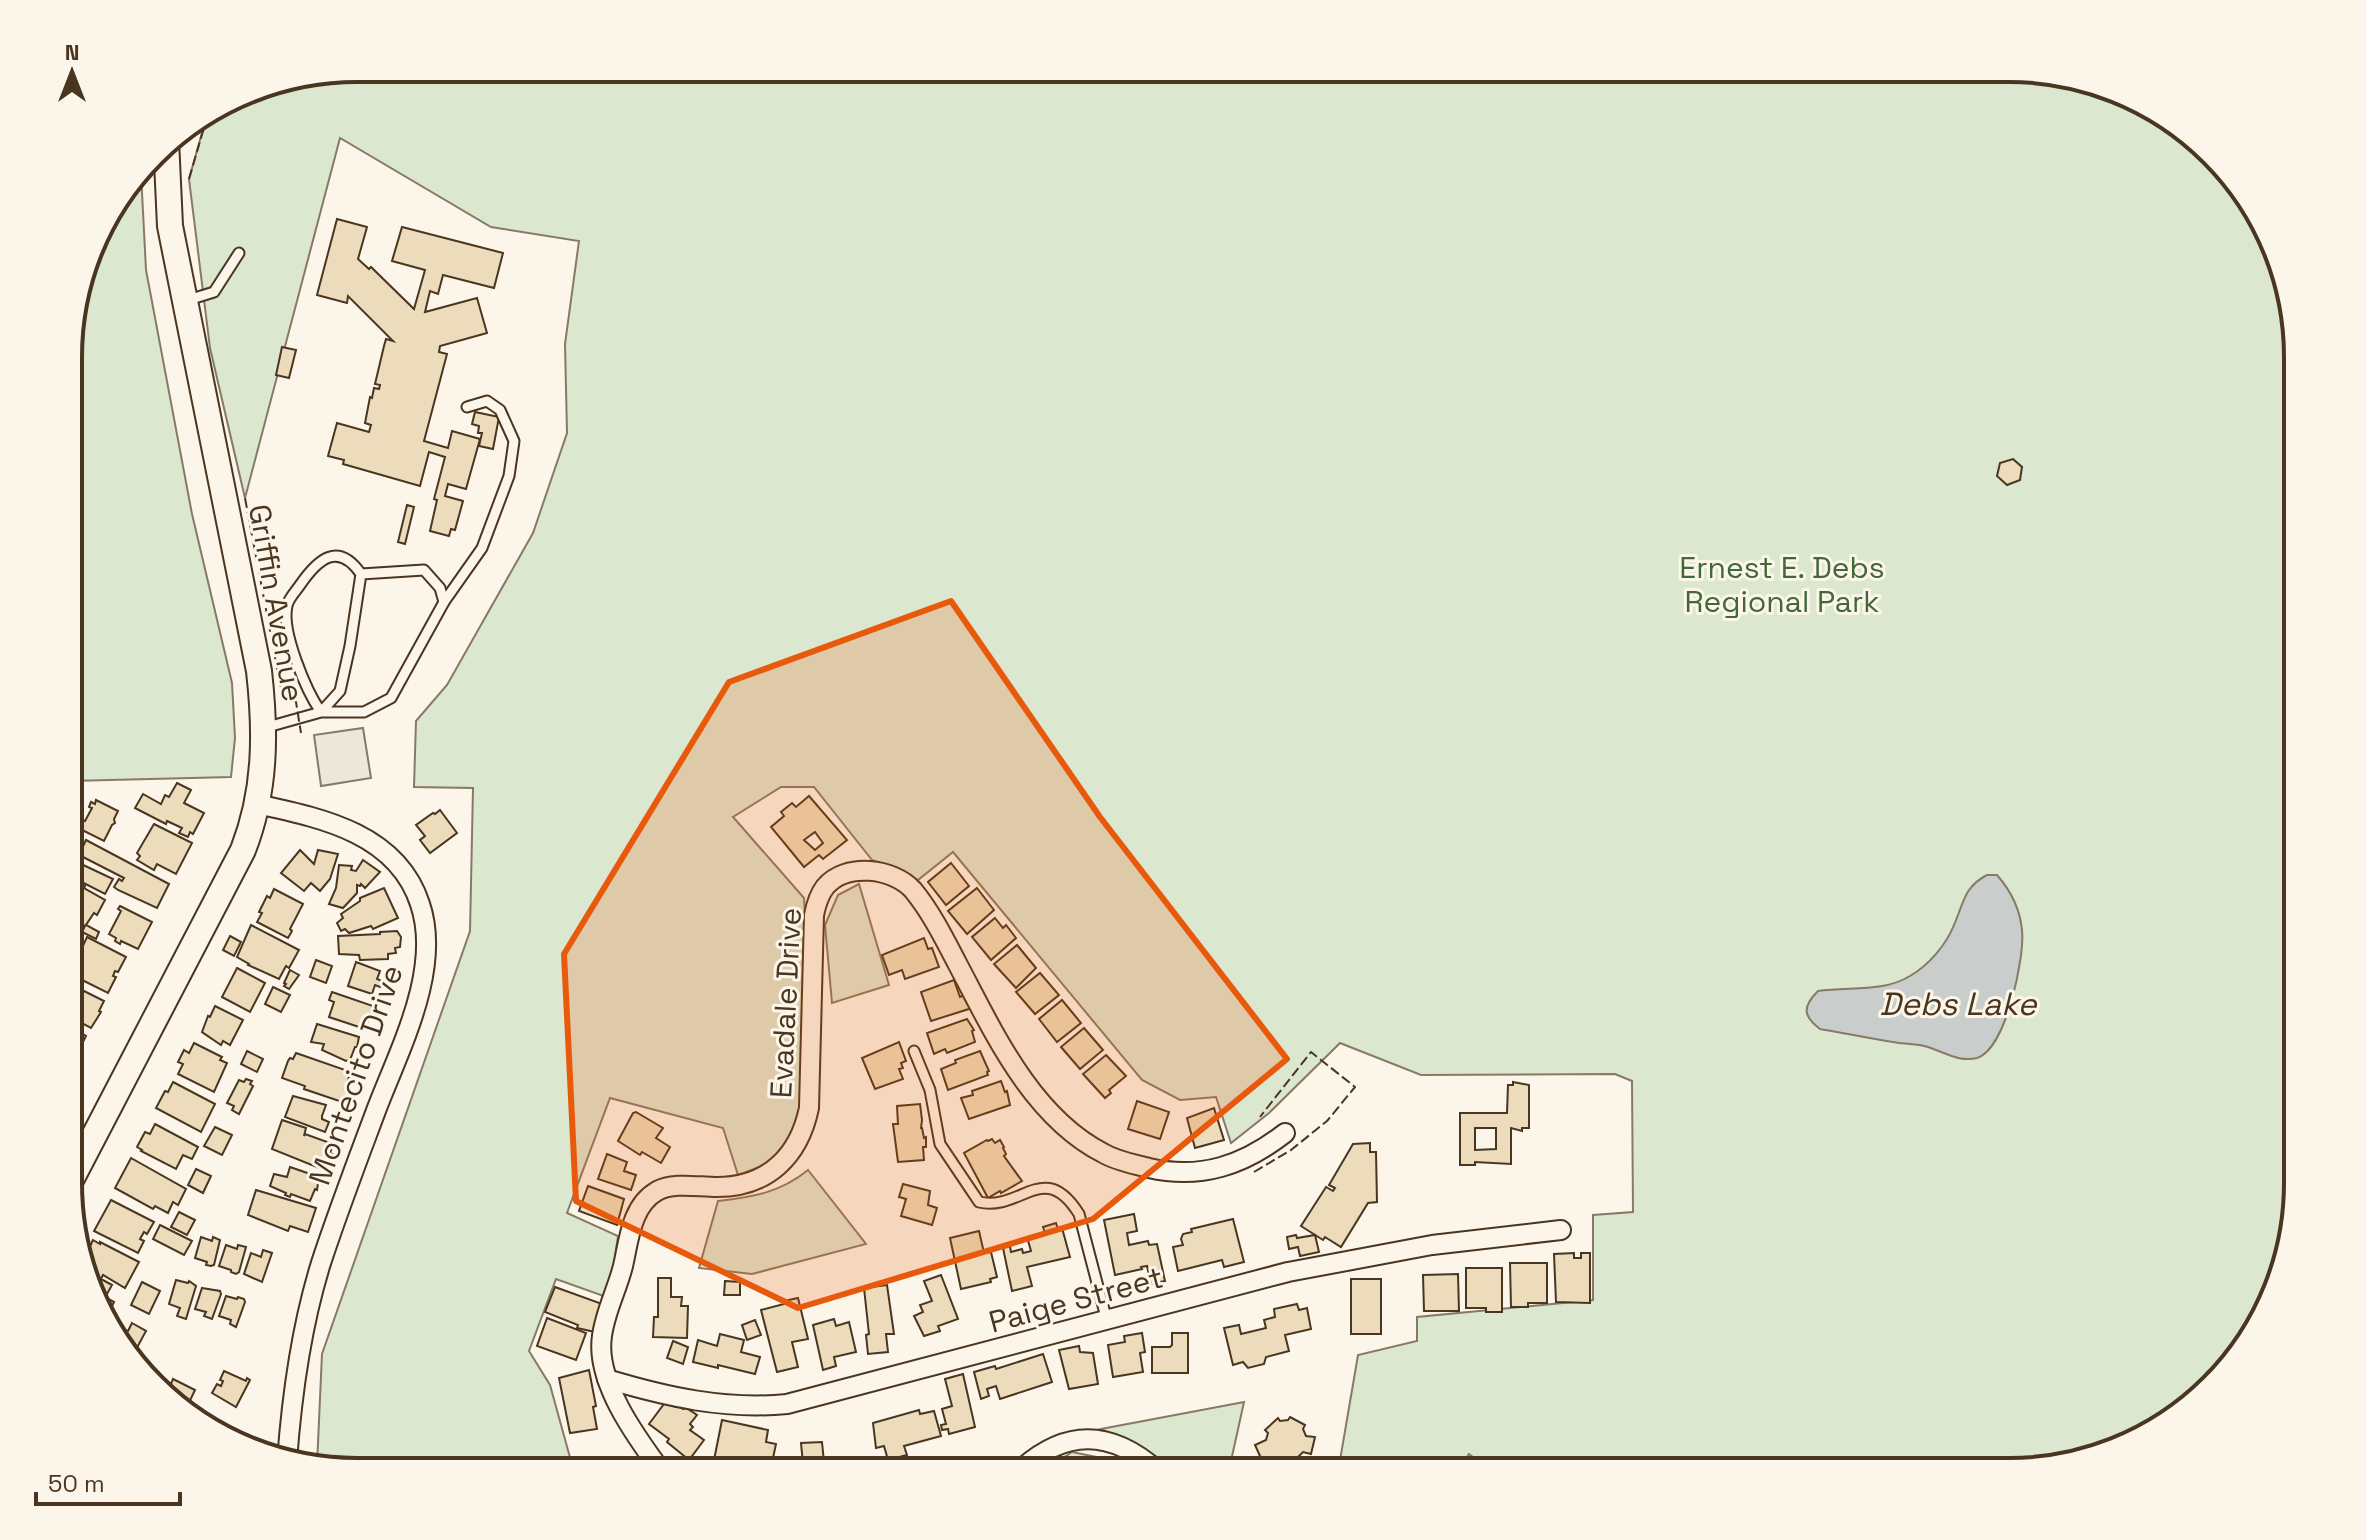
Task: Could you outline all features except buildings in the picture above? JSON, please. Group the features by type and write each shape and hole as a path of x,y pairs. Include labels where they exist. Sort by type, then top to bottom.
{"street":[{"name":"Griffin Avenue","path":"82,1159 243,850 257,804 264,728 259,671 170,226 167,159"},
{"name":"Montecito Drive","path":"257,804 322,820 348,829 373,843 392,859 420,901 427,946 418,998 340,1205 306,1317 288,1448"},
{"name":"Evadale Drive","path":"653,1458 624,1414 601,1360 604,1321 622,1269 628,1238 646,1199 659,1190 677,1185 721,1187 763,1178 780,1166 796,1147 805,1129 809,1108 814,915 817,900 827,885 842,875 859,871 882,873 899,878 913,890 1031,1090 1058,1122 1105,1155 1162,1171 1189,1173 1240,1162 1285,1133"},
{"name":"Paige Street","path":"607,1379 681,1399 717,1404 754,1407 787,1404 1313,1267 1432,1245 1561,1230"},
{"path":"1035,1458 1055,1445 1094,1439 1125,1448 1139,1458"}],"lane":[{"path":"185,301 214,292 239,253"},
{"path":"264,728 321,712 364,712 391,698 444,602 482,548 509,476 514,441 500,410 487,401 467,407"},
{"path":"330,556 343,557 353,562 361,574 340,691 321,712 309,695 286,626 287,604 313,566 330,556"},
{"path":"361,574 424,570 440,588 444,602"},
{"path":"914,1051 930,1090 940,1144 979,1202 998,1202 1038,1188 1052,1188 1073,1203 1079,1214 1107,1321"}],"highlighted area":[{"path":"951,601 1100,817 1287,1059 1093,1219 798,1308 576,1201 564,954 729,682"}],"green space":[{"name":"Ernest E. Debs Regional Park","path":"357,82 2009,82 2045,84 2080,91 2131,110 2162,128 2203,163 2227,190 2247,220 2269,269 2279,304 2283,339 2283,1201 2279,1236 2256,1305 2227,1350 2176,1401 2114,1437 2062,1453 2027,1457 1473,1457 1469,1454 1467,1457 1340,1457 1358,1355 1417,1341 1417,1317 1593,1300 1593,1215 1633,1212 1632,1081 1615,1074 1421,1075 1340,1043 1269,1113 1231,1143 1216,1097 1180,1100 1142,1080 953,852 918,880 872,860 814,787 781,787 733,817 804,898 807,948 804,1076 796,1136 776,1161 738,1175 723,1128 610,1098 567,1213 618,1236 609,1298 556,1279 529,1351 550,1385 570,1458 357,1458 317,1455 322,1354 470,931 473,788 414,787 416,721 447,685 533,533 567,433 565,344 579,241 491,227 340,138 245,498 210,348 189,179 203,129 235,110 286,91 321,84"},
{"path":"142,187 146,270 192,514 232,683 235,738 231,777 82,781 84,321 103,252 128,204"},
{"path":"859,884 889,985 832,1003 825,925 838,895"},
{"path":"808,1170 866,1244 752,1274 699,1268 718,1201 776,1189"},
{"path":"1244,1402 1232,1457 1154,1458 1101,1429"},
{"path":"1072,1452 1099,1458 1064,1458"}],"shaded area":[{"path":"363,728 371,778 321,786 314,735"}],"water":[{"name":"Debs Lake","path":"1987,875 1997,875 2011,894 2019,915 2022,943 2012,1001 1997,1038 1987,1051 1977,1058 1963,1059 1921,1045 1820,1029 1810,1020 1807,1007 1818,991 1888,985 1924,966 1946,940 1969,890"}],"fence":[{"path":"189,179 204,128"},
{"path":"245,498 281,689 296,702 301,733"},
{"path":"1254,1172 1291,1150 1327,1121 1355,1087 1311,1052 1260,1117"}]}
